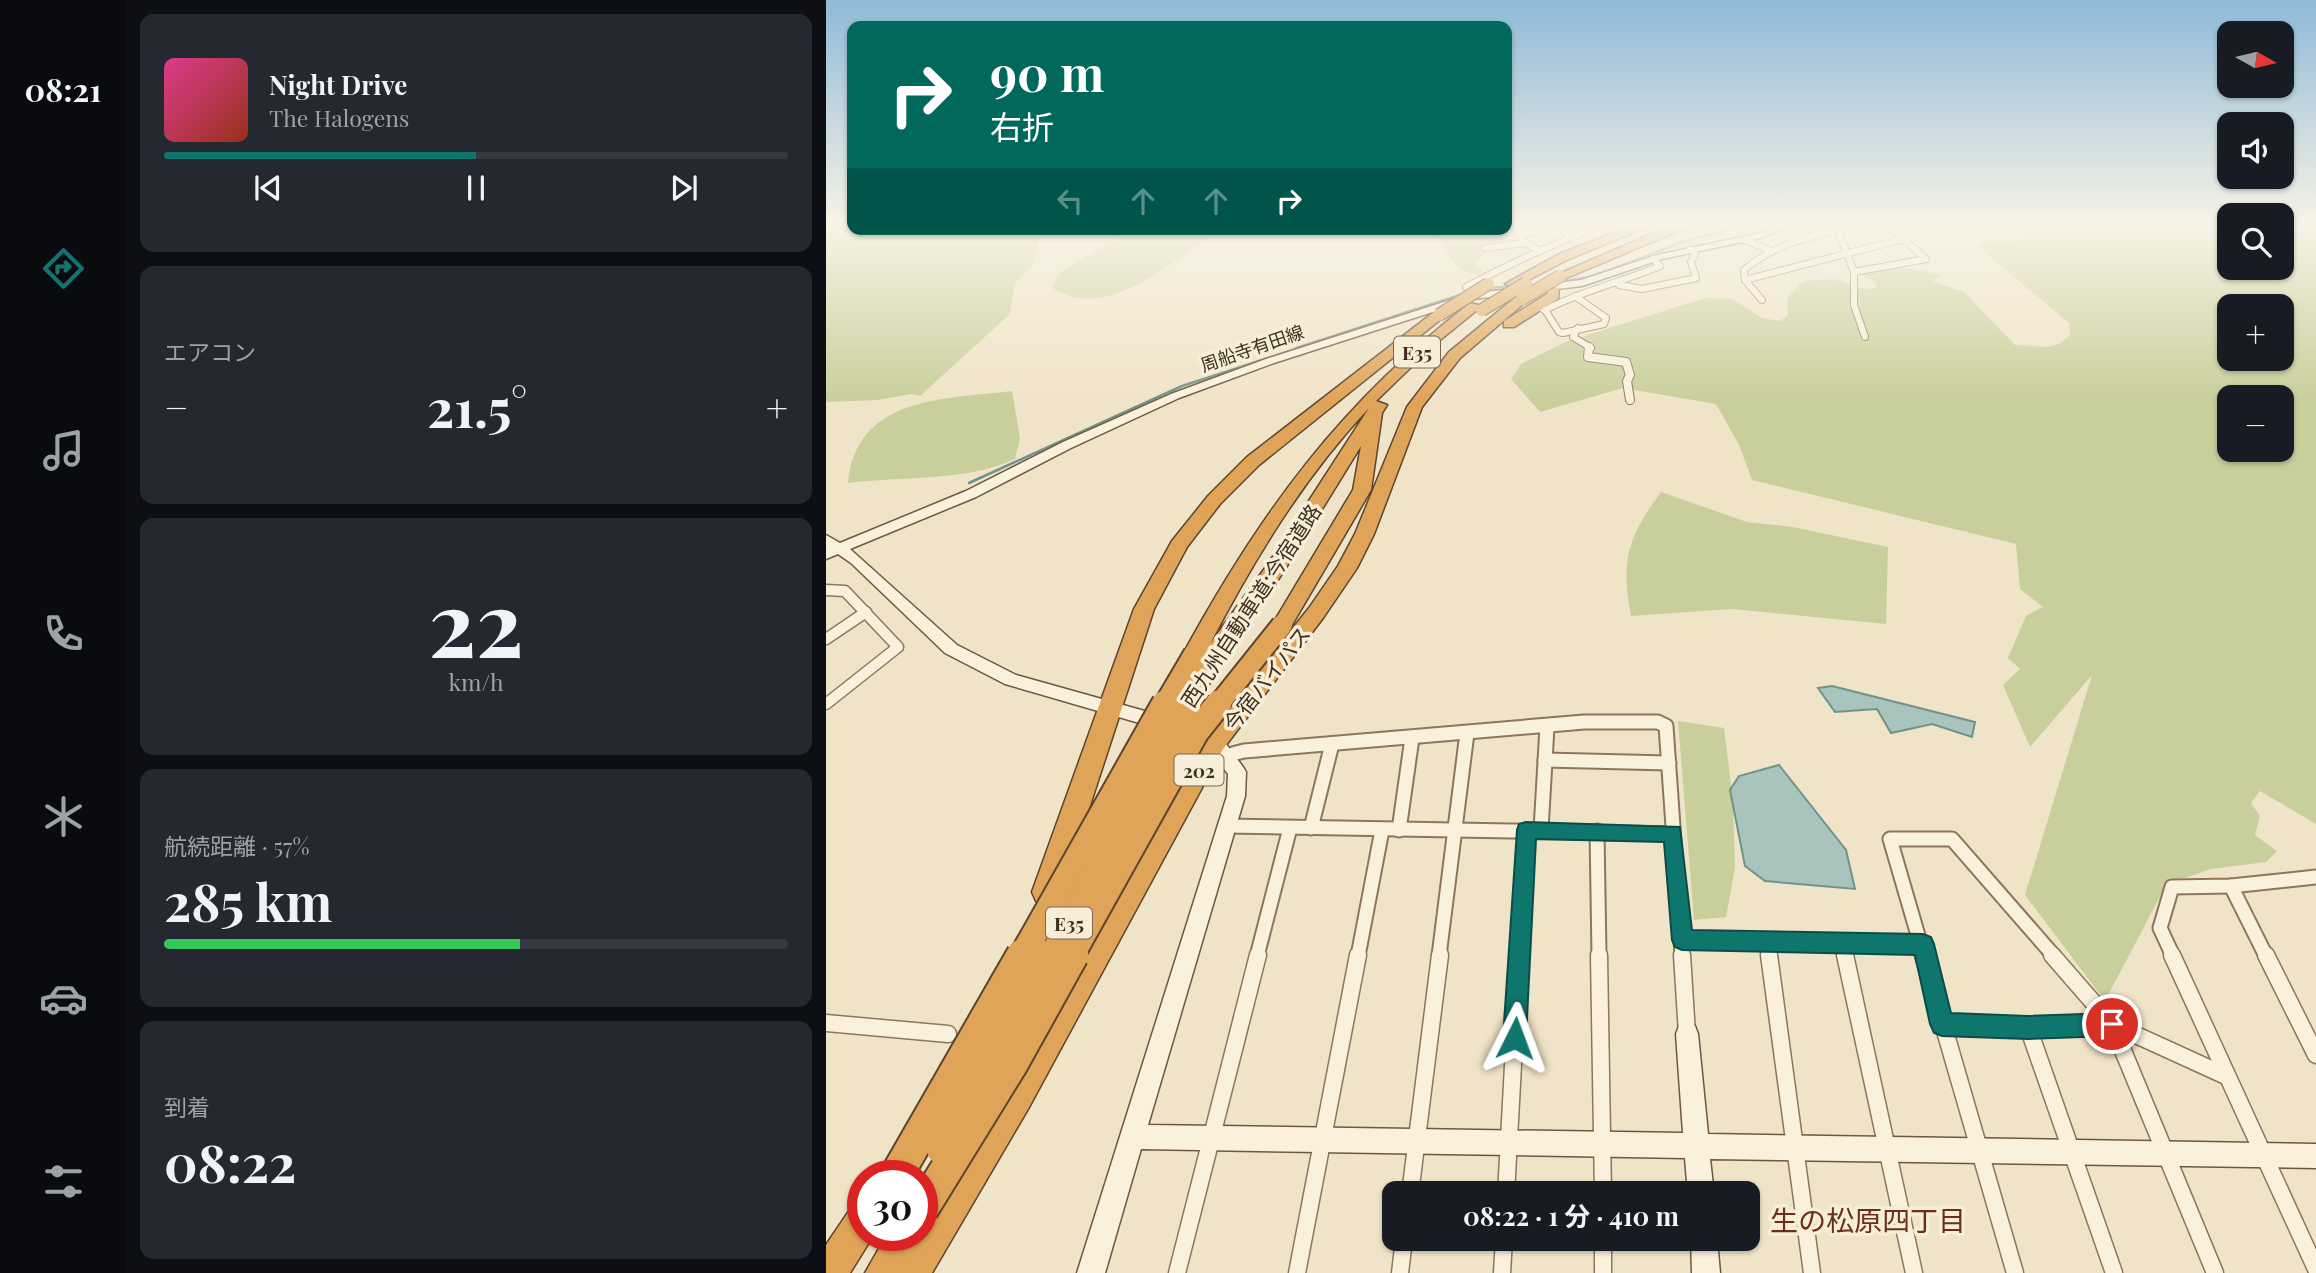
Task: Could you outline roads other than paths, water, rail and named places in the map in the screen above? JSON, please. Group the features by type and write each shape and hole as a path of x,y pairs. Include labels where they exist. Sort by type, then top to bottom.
{"highway":[{"path":"900,1160 1018,950 1056,870 1144,609 1179,545 1214,500 1253,461 1438,315 1491,282"},
{"name":"西九州自動車道;今宿道路","path":"905,1160 1203,655 1275,569 1373,402 1421,348 1475,306 1517,282"},
{"name":"西九州自動車道;今宿道路","path":"937,1160 1053,954 1203,655 1231,580 1289,493 1324,447 1373,402 1460,327 1529,282"},
{"name":"今宿バイパス","path":"912,1273 1017,1098 1251,692 1332,592 1365,537 1405,426 1423,394 1458,351 1553,296 1557,282"},
{"path":"1430,362 1460,327"},
{"path":"938,1183 1012,1063 1196,732 1300,599 1362,490 1374,440 1373,402"},
{"path":"829,1273 847,1245"},
{"path":"838,1273 852,1251"},
{"path":"872,1273 885,1251"},
{"path":"883,1273 897,1251"}],"street":[{"path":"1472,296 1465,287 1475,282"},
{"name":"周船寺有田線","path":"831,548 971,494 1067,445 1175,396 1270,361 1472,296 1555,282"},
{"path":"1575,296 1606,318 1604,324 1559,332 1535,305 1621,282"},
{"path":"1617,284 1642,289 1674,282"},
{"path":"1747,282 1762,300"},
{"path":"1854,282 1854,304 1865,337"},
{"path":"1578,328 1573,337 1591,348 1588,357 1626,362 1630,375 1627,382 1630,400"},
{"path":"831,548 951,649 1011,680 1201,734 1220,749 1237,772 1236,796 1091,1273"},
{"path":"826,590 845,590 898,647 826,704"},
{"path":"826,639 866,612"},
{"path":"1220,749 1244,751 1584,722 1658,722 1666,726 1700,1181"},
{"path":"1507,1181 1534,830 1545,760 1547,727"},
{"path":"1412,1181 1467,733"},
{"path":"1399,830 1412,738"},
{"path":"1311,828 1332,744"},
{"path":"1545,760 1669,763"},
{"path":"1226,826 1673,834"},
{"path":"1177,1273 1290,828"},
{"path":"1297,1273 1382,830"},
{"path":"1597,831 1603,1181"},
{"path":"2015,1273 1981,1149 1942,1024 1923,944 1890,839 1952,839 2112,1024 2215,1273"},
{"path":"2316,877 2231,886 2172,887 2160,928 2316,1269"},
{"path":"2231,886 2316,1055"},
{"path":"1682,940 1923,944"},
{"path":"1767,942 1812,1273"},
{"path":"1842,943 1914,1273"},
{"path":"826,1023 948,1034"},
{"path":"1942,1024 2028,1027 2112,1024 2226,1076"},
{"path":"2028,1027 2114,1273"},
{"path":"1131,1137 2262,1153 2316,1156"},
{"path":"1400,1273 1403,1251"},
{"path":"1502,1273 1503,1251"},
{"path":"1603,1251 1603,1273"},
{"path":"1705,1251 1706,1273"}],"water":[{"path":"1832,686 1975,722 1972,737 1932,724 1891,733 1877,709 1835,712 1818,688"},
{"path":"1779,765 1846,850 1855,889 1765,881 1745,866 1730,790 1739,776"}],"waterway":[{"path":"1490,288 1511,286"},
{"path":"1296,348 1465,293"},
{"path":"969,483 1182,386 1302,347"}],"district":[{"name":"生の松原四丁目","path":"1868,1219"}]}
